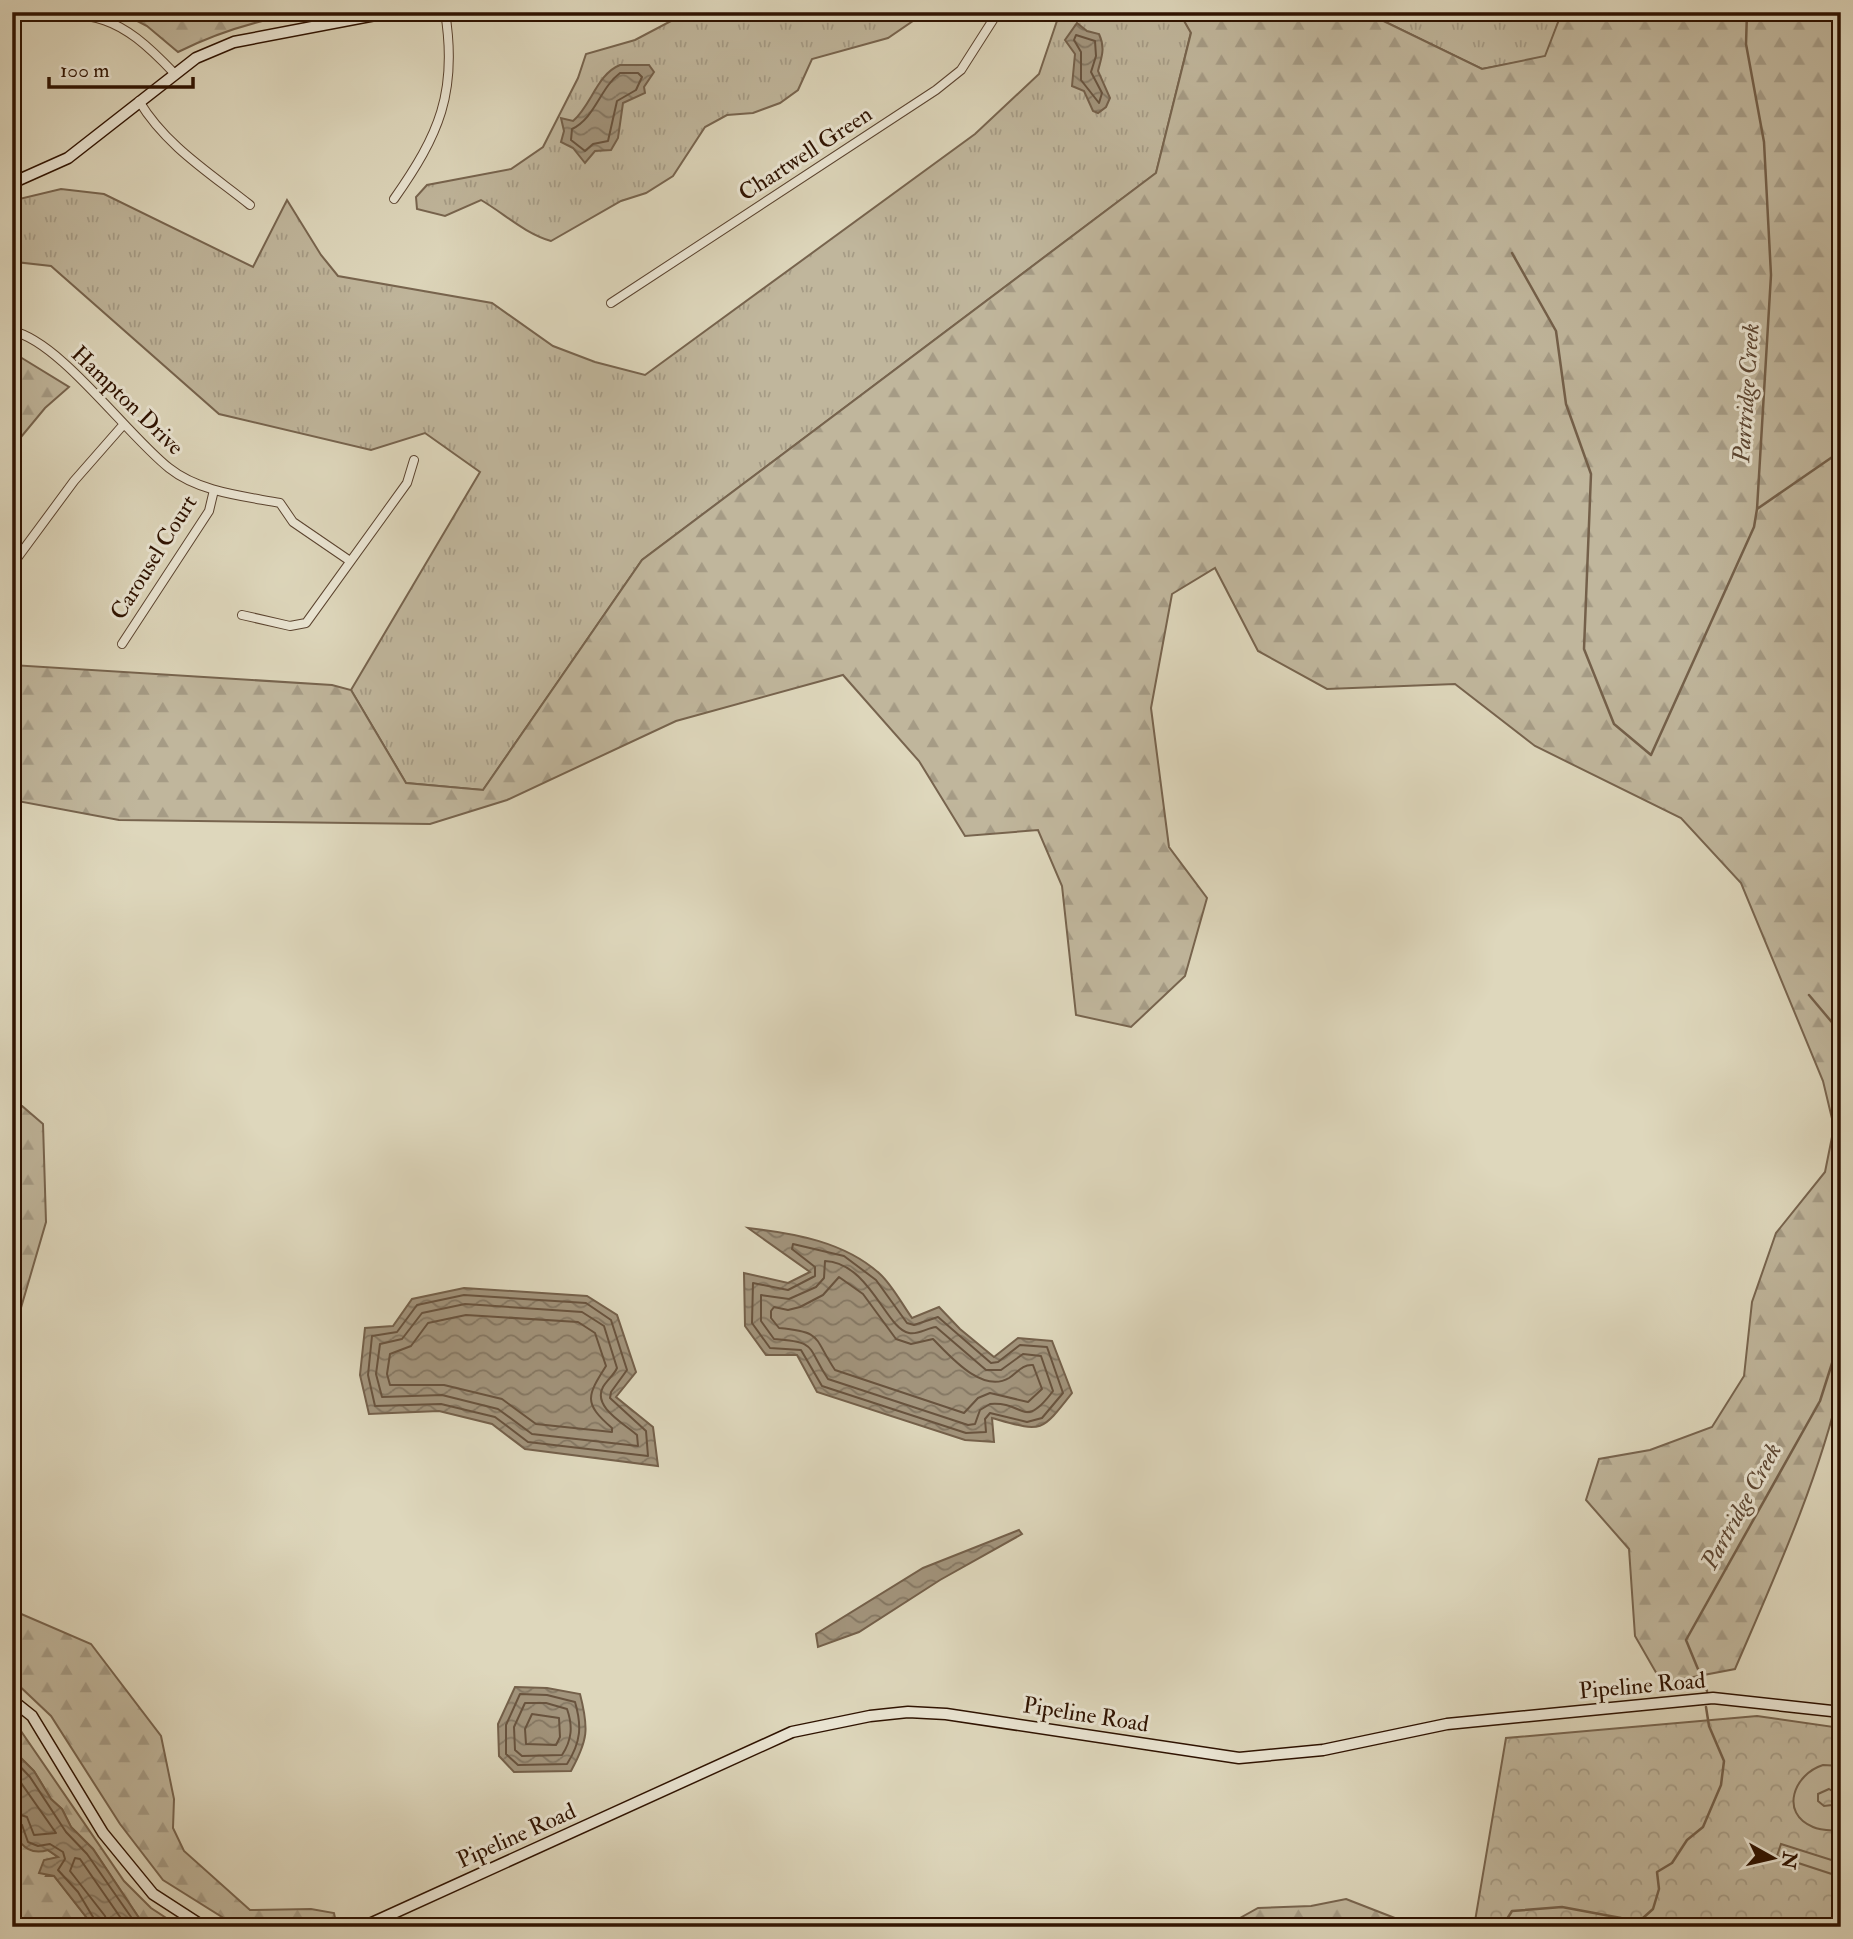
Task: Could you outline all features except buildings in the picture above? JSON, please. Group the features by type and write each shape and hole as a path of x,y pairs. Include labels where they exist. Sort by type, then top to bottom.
{"street":[{"path":"12,183 68,158 196,58 234,42 391,12"},
{"path":"394,199 426,153 442,116 450,42 445,12"},
{"name":"Chartwell Green","path":"611,303 936,90 961,70 998,12"},
{"path":"12,14 79,14 109,20 142,40 174,73"},
{"path":"139,101 153,125 167,140 250,205"},
{"name":"Hampton Drive","path":"12,331 45,346 169,468 214,490 280,503 293,522 350,561"},
{"path":"12,565 74,481 124,424"},
{"path":"242,615 290,626 306,623 407,483 414,460"},
{"name":"Carousel Court","path":"122,644 209,511 214,490"},
{"name":"Pipeline Road","path":"363,1927 793,1732 870,1716 908,1712 946,1714 1239,1758 1323,1750 1447,1724 1713,1698 1841,1712"},
{"path":"12,1700 32,1716 103,1833 153,1894 204,1927"}],"green space":[{"path":"120,12 307,12 241,27 178,52 147,26"},
{"path":"688,12 926,12 888,38 812,59 798,90 780,103 753,113 727,115 705,127 673,176 646,193 621,201 551,241 523,228 481,200 445,216 417,209 416,197 427,185 511,169 543,147 578,78 586,54 635,40"},
{"path":"1060,12 1179,12 1191,32 1156,173 642,560 483,790 406,783 351,690 480,472 425,433 371,450 219,414 51,266 16,262 15,200 61,189 104,194 253,267 287,200 321,255 338,276 492,303 553,346 595,362 645,375 975,134 1039,74"},
{"path":"1179,12 1365,12 1482,69 1545,56 1562,12 1841,12 1841,1383 1808,1492 1735,1669 1662,1683 1635,1636 1629,1549 1586,1500 1599,1459 1650,1450 1712,1427 1744,1376 1752,1302 1776,1233 1825,1172 1834,1127 1823,1081 1741,883 1681,818 1535,746 1455,684 1327,689 1258,651 1215,568 1172,594 1151,708 1169,847 1207,898 1185,976 1131,1027 1076,1015 1062,886 1038,830 965,836 919,761 843,675 676,721 507,800 430,824 119,820 12,800 12,665 332,685 351,690 406,783 483,790 642,560 1156,173 1191,33"},
{"path":"1365,12 1562,12 1546,57 1482,69"},
{"path":"12,352 69,387 45,408 12,448"},
{"path":"12,1103 22,1106 43,1124 46,1222 18,1318 12,1326"},
{"path":"12,1610 91,1644 161,1736 174,1799 173,1828 184,1851 250,1910 311,1909 334,1913 335,1918 321,1927 238,1927 163,1880 120,1824 51,1716 12,1679"},
{"path":"1757,1716 1841,1728 1841,1927 1474,1927 1506,1738"},
{"path":"12,1718 124,1881 151,1908 180,1927 145,1927 93,1849 71,1827 62,1809 51,1799 34,1771 12,1749"},
{"path":"1823,1765 1841,1766 1841,1831 1816,1828 1802,1821 1796,1813 1794,1794 1804,1777","holes":["1829,1789 1834,1792 1836,1801 1832,1805 1824,1806 1818,1801 1818,1794"]},
{"path":"12,1826 58,1857 46,1876 54,1876 94,1927 12,1927"},
{"path":"1781,1844 1841,1863 1841,1877 1777,1856"},
{"path":"1346,1899 1418,1927 1224,1927 1258,1908 1311,1906"}],"water":[{"path":"1077,23 1087,31 1099,34 1101,39 1102,53 1098,71 1110,98 1106,107 1098,113 1093,111 1084,91 1072,86 1075,54 1065,40"},
{"path":"620,65 649,65 654,72 644,87 645,93 623,103 618,138 611,150 595,151 585,163 573,148 561,142 564,131 561,118 573,121 605,75"},
{"path":"748,1228 801,1236 851,1254 884,1278 912,1318 939,1307 960,1329 994,1357 1018,1338 1052,1341 1072,1393 1046,1423 1039,1426 1021,1426 992,1418 994,1442 965,1440 817,1392 797,1355 766,1355 745,1326 744,1273 788,1283 810,1272"},
{"path":"464,1288 587,1296 617,1315 636,1372 616,1397 653,1427 658,1466 525,1449 492,1424 439,1411 369,1414 360,1375 365,1328 393,1326 412,1299"},
{"path":"1019,1530 1022,1534 940,1580 859,1632 818,1647 816,1634 923,1568"},
{"path":"515,1687 547,1688 580,1694 586,1726 581,1751 571,1771 514,1772 499,1756 498,1724"},
{"path":"12,1749 34,1771 51,1799 62,1809 71,1827 93,1849 145,1927 94,1927 54,1876 39,1873 44,1860 58,1857 48,1850 37,1852 28,1849 14,1834 17,1829 12,1826"}],"waterway":[{"name":"Partridge Creek","path":"1512,253 1556,331 1566,404 1591,474 1584,649 1614,724 1651,755 1754,527 1757,509 1771,275 1764,142 1746,44 1747,12"},
{"path":"1757,509 1841,451"},
{"name":"Partridge Creek","path":"1809,995 1841,1033"},
{"name":"Partridge Creek","path":"1707,1691 1686,1640 1820,1401 1841,1335"},
{"name":"Partridge Creek","path":"1633,1927 1653,1909 1659,1889 1657,1872 1672,1863 1687,1840 1703,1827 1721,1785 1724,1761 1709,1726 1706,1707"},
{"name":"Partridge Creek","path":"1502,1927 1512,1911 1562,1907 1621,1918 1627,1927"}]}
